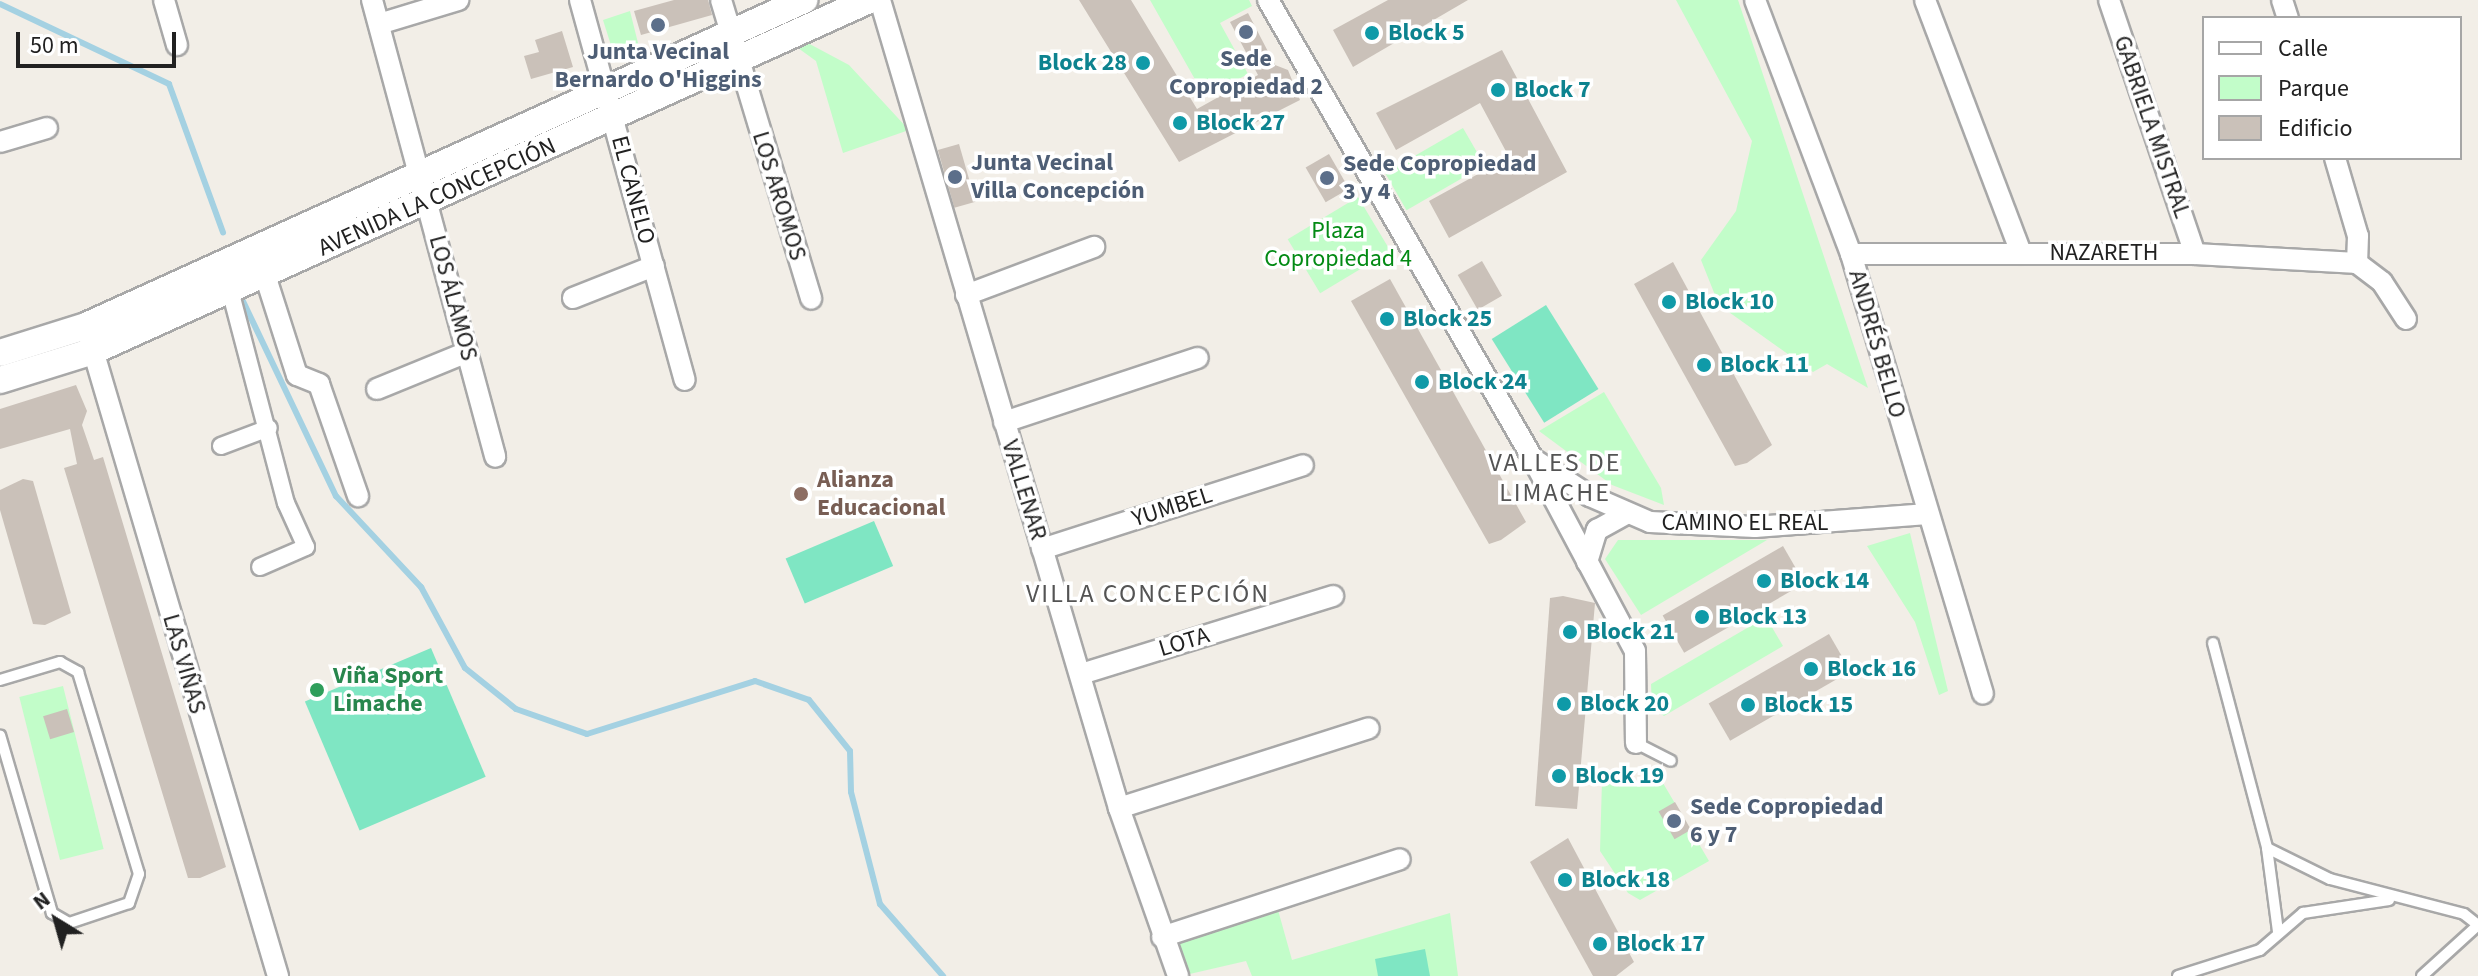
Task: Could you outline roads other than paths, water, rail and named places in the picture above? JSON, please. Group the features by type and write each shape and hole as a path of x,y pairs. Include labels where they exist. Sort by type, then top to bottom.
{"street":[{"path":"164,0 177,45"},
{"name":"LOS ÁLAMOS","path":"372,0 495,457"},
{"path":"379,24 458,0"},
{"name":"EL CANELO","path":"580,0 685,380"},
{"name":"LOS AROMOS","path":"721,0 811,299"},
{"name":"AVENIDA LA CONCEPCIÓN","path":"90,339 420,174 804,0"},
{"name":"AVENIDA LA CONCEPCIÓN","path":"2,361 90,339 230,290 869,0"},
{"name":"VALLENAR","path":"880,0 1119,808 1178,976"},
{"name":"CAMINO EL REAL","path":"1268,0 1533,459 1624,515 1716,528 1928,514"},
{"name":"ANDRÉS BELLO","path":"1755,0 1851,254 1983,694"},
{"path":"1925,0 2021,253"},
{"name":"GABRIELA MISTRAL","path":"2109,0 2195,254"},
{"path":"0,142 47,128"},
{"path":"2336,160 2358,236 2357,263 2382,282 2406,319"},
{"path":"966,295 1094,247"},
{"name":"NAZARETH","path":"1851,254 2195,254 2357,263"},
{"path":"573,298 654,266"},
{"path":"265,275 297,375 319,384 358,496"},
{"path":"230,290 269,428 286,503 306,547 260,567"},
{"name":"LAS VIÑAS","path":"90,339 278,976"},
{"path":"377,389 467,352"},
{"path":"1004,422 1198,358"},
{"path":"221,446 269,428"},
{"path":"1533,459 1635,651 1636,743"},
{"name":"YUMBEL","path":"1042,549 1303,465"},
{"path":"1587,562 1597,530 1624,515"},
{"name":"LOTA","path":"1081,674 1333,596"},
{"path":"1119,808 1369,728"},
{"path":"1162,937 1400,859"}],"lane":[{"path":"2213,643 2267,848 2278,932"},
{"path":"0,680 60,662 78,672 139,874 129,903 69,923 52,913 0,735"},
{"path":"1636,743 1671,761"},
{"path":"2267,848 2287,863 2389,900 2464,914 2478,925 2422,976"},
{"path":"2178,976 2231,963 2303,913 2389,900"}],"waterway":[{"path":"0,4 169,84 223,232"},
{"path":"241,297 336,496 421,587 465,668 516,709 587,734 755,681 809,700 850,751 851,792 880,904 943,976"}],"place":[{"name":"Junta Vecinal Bernardo O'Higgins","path":"658,25"},
{"name":"Sede Copropiedad 2","path":"1246,32"},
{"name":"Block 5","path":"1372,33"},
{"name":"Block 28","path":"1143,63"},
{"name":"Block 7","path":"1498,90"},
{"name":"Block 27","path":"1180,123"},
{"name":"Junta Vecinal Villa Concepción","path":"955,177"},
{"name":"Sede Copropiedad 3 y 4","path":"1327,178"},
{"name":"Block 10","path":"1669,302"},
{"name":"Block 25","path":"1387,319"},
{"name":"Block 11","path":"1704,365"},
{"name":"Block 24","path":"1422,382"},
{"name":"Alianza Educacional","path":"801,494"},
{"name":"Block 14","path":"1764,581"},
{"name":"Block 13","path":"1702,617"},
{"name":"Block 21","path":"1570,632"},
{"name":"Block 16","path":"1811,669"},
{"name":"Viña Sport Limache","path":"317,690"},
{"name":"Block 20","path":"1564,704"},
{"name":"Block 15","path":"1748,705"},
{"name":"Block 19","path":"1559,776"},
{"name":"Sede Copropiedad 6 y 7","path":"1674,821"},
{"name":"Block 18","path":"1565,880"},
{"name":"Block 17","path":"1600,944"}],"district":[{"name":"VALLES DE LIMACHE","path":"1555,478"},
{"name":"VILLA CONCEPCIÓN","path":"1148,594"}],"park label":[{"name":"Plaza Copropiedad 4","path":"1338,245"}]}
